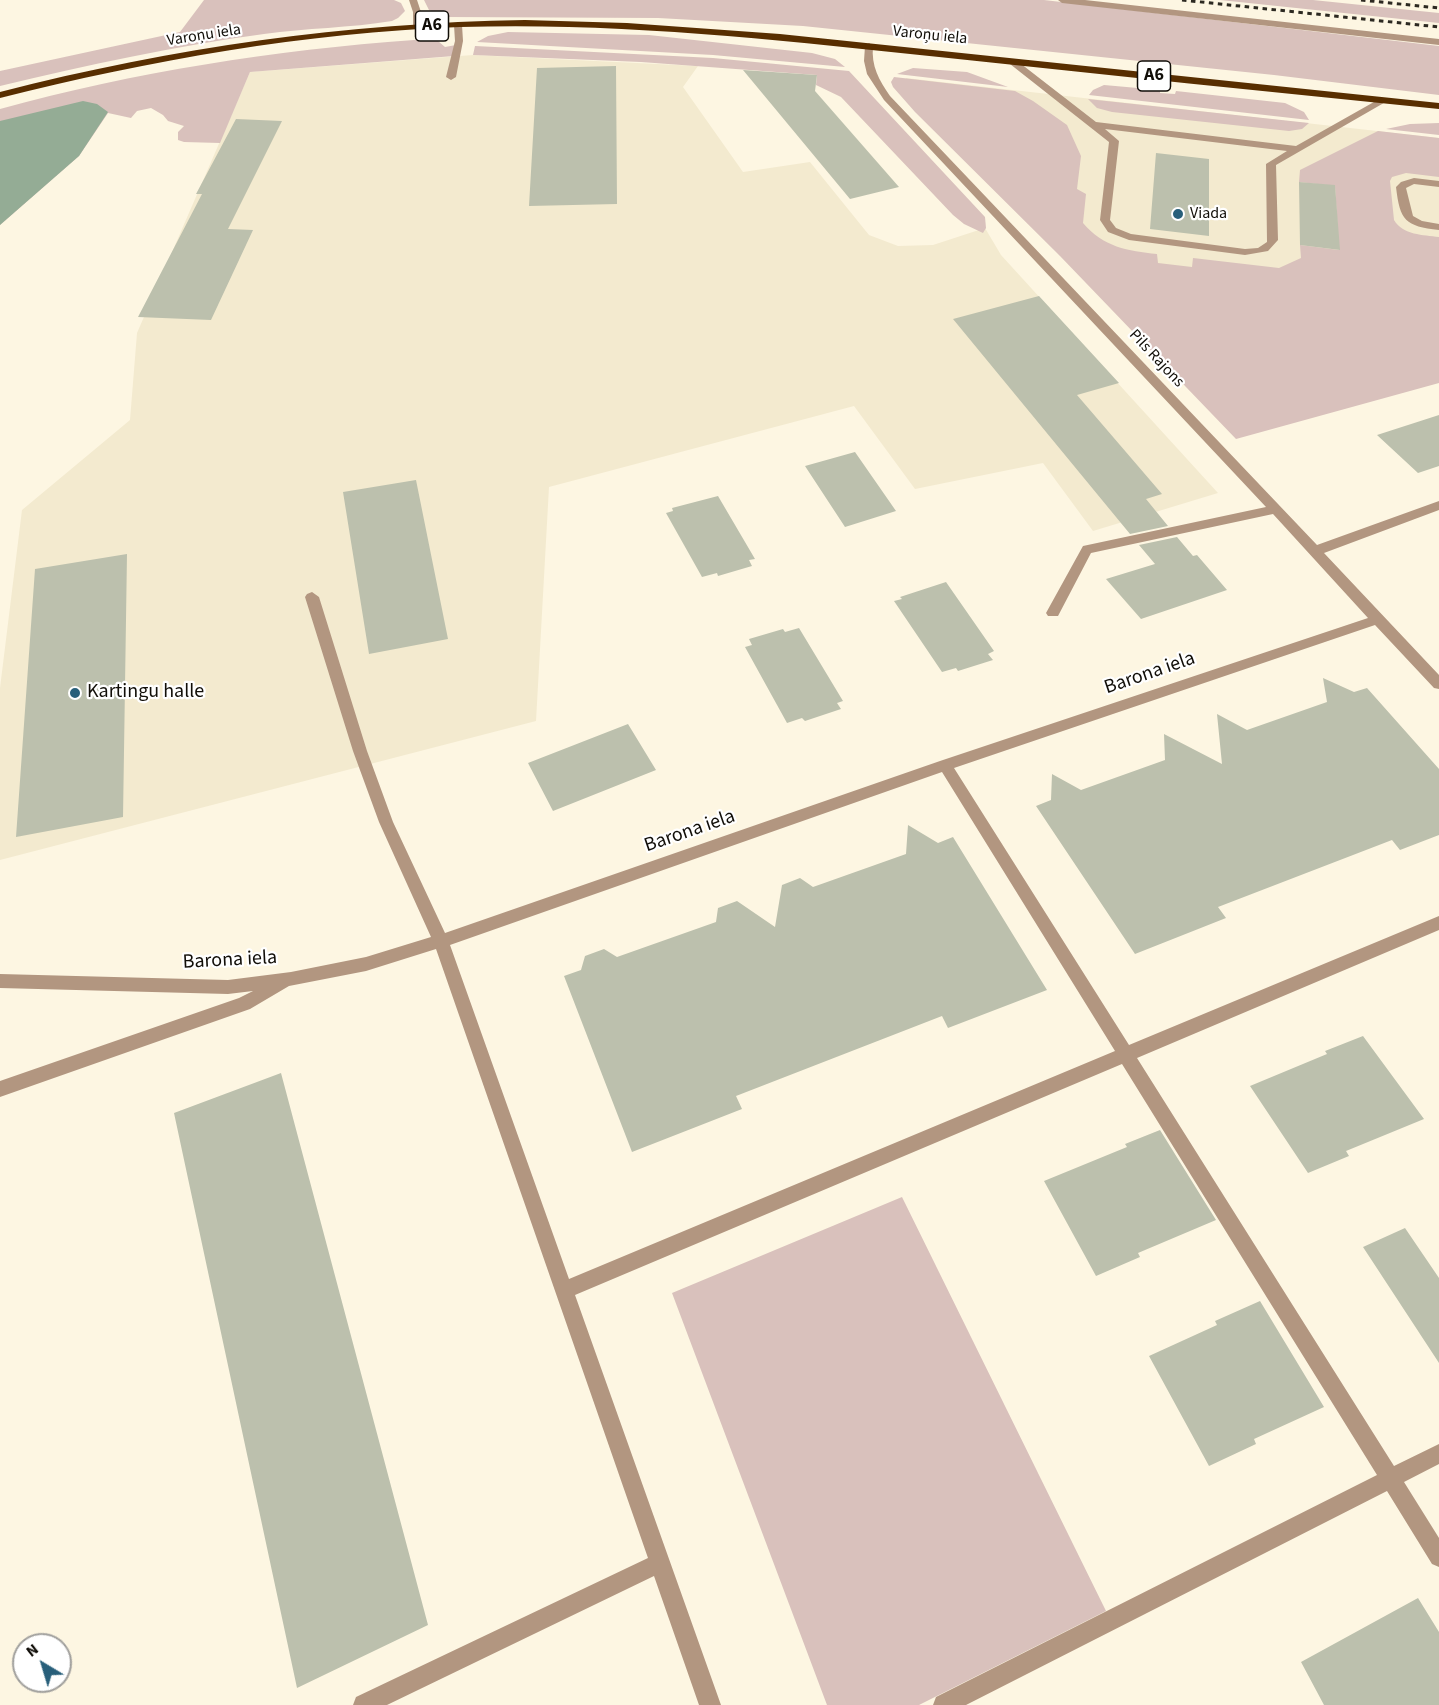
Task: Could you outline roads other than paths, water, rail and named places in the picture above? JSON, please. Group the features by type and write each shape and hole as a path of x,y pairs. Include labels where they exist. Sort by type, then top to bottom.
{"highway":[{"name":"Varoņu iela","path":"0,95 67,78 181,56 305,38 417,27 522,23 618,25 869,46 1439,106"}],"street":[{"path":"413,0 417,27"},
{"path":"1062,0 1439,42"},
{"path":"451,77 459,41 458,25"},
{"name":"Pils Rajons","path":"869,46 869,68 887,98 1315,551 1376,620 1439,684"},
{"path":"1013,62 1114,141 1105,220 1112,230 1129,237 1245,252 1264,249 1270,246 1273,240 1271,164 1384,100"},
{"path":"1094,125 1297,149"},
{"path":"1439,184 1415,181 1406,182 1401,187 1404,214 1410,221 1439,227"},
{"path":"1315,551 1439,505"},
{"path":"1053,613 1087,549 1276,510"},
{"path":"312,597 360,752 382,812 441,941 710,1705"},
{"name":"Barona iela","path":"0,981 228,987 291,979 366,964 441,941 945,765 1376,620"},
{"path":"945,765 1439,1557"},
{"path":"563,1291 1439,923"},
{"path":"0,1089 244,1004 291,979"},
{"path":"944,1705 1439,1454"},
{"path":"364,1705 661,1562"}],"railway":[{"path":"1182,0 1439,27"},
{"path":"1361,0 1439,8"}],"place":[{"name":"Viada","path":"1178,214"},
{"name":"Kartingu halle","path":"75,693"}]}
